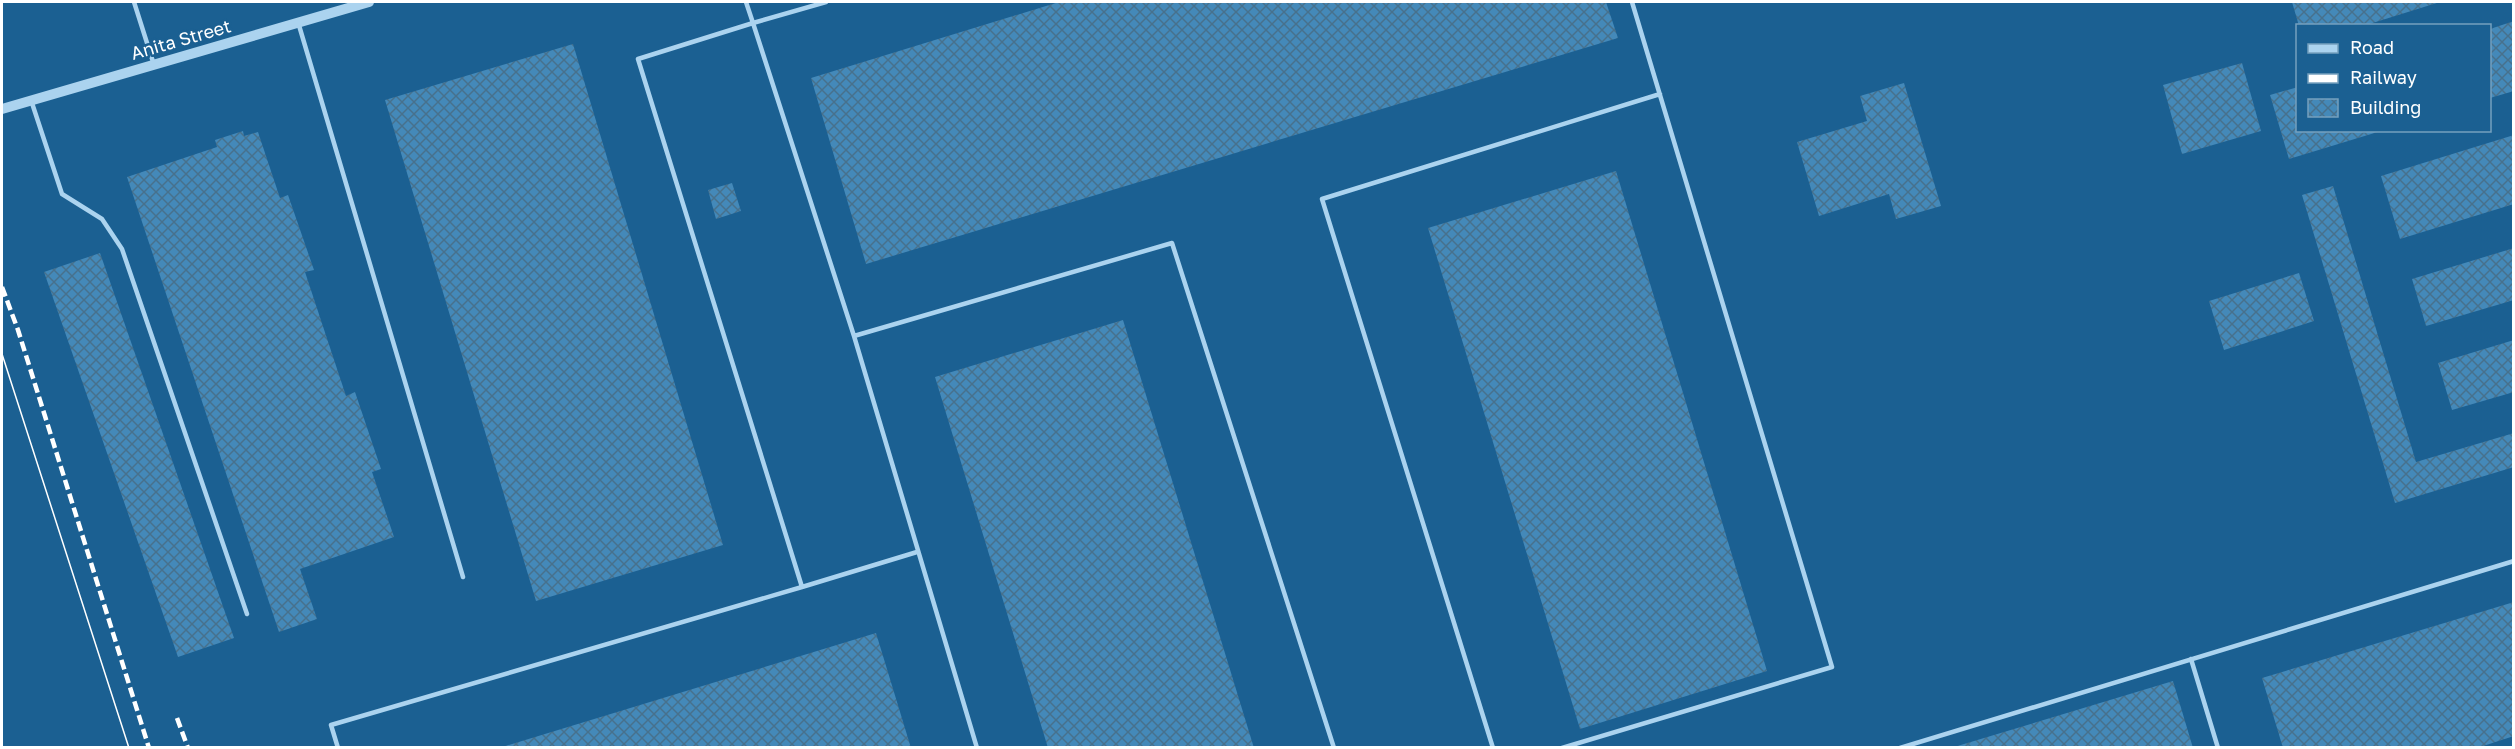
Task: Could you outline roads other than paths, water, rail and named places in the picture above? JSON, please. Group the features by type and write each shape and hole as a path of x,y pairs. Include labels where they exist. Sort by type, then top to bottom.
{"street":[{"name":"Anita Street","path":"2,109 369,2"}],"lane":[{"path":"134,2 154,65"},
{"path":"746,2 854,336 977,747"},
{"path":"802,587 638,59 826,2"},
{"path":"1562,747 1832,667 1632,2"},
{"path":"298,22 463,577"},
{"path":"1493,747 1322,199 1660,94"},
{"path":"31,100 62,194 102,219 122,249 247,614"},
{"path":"854,336 1172,243 1334,747"},
{"path":"338,747 331,725 917,552"},
{"path":"1900,747 2514,561"},
{"path":"2191,659 2218,747"}],"tram line":[{"path":"2,354 129,748"}],"railway":[{"path":"2,287 18,330 149,748"},
{"path":"177,718 188,748"}]}
